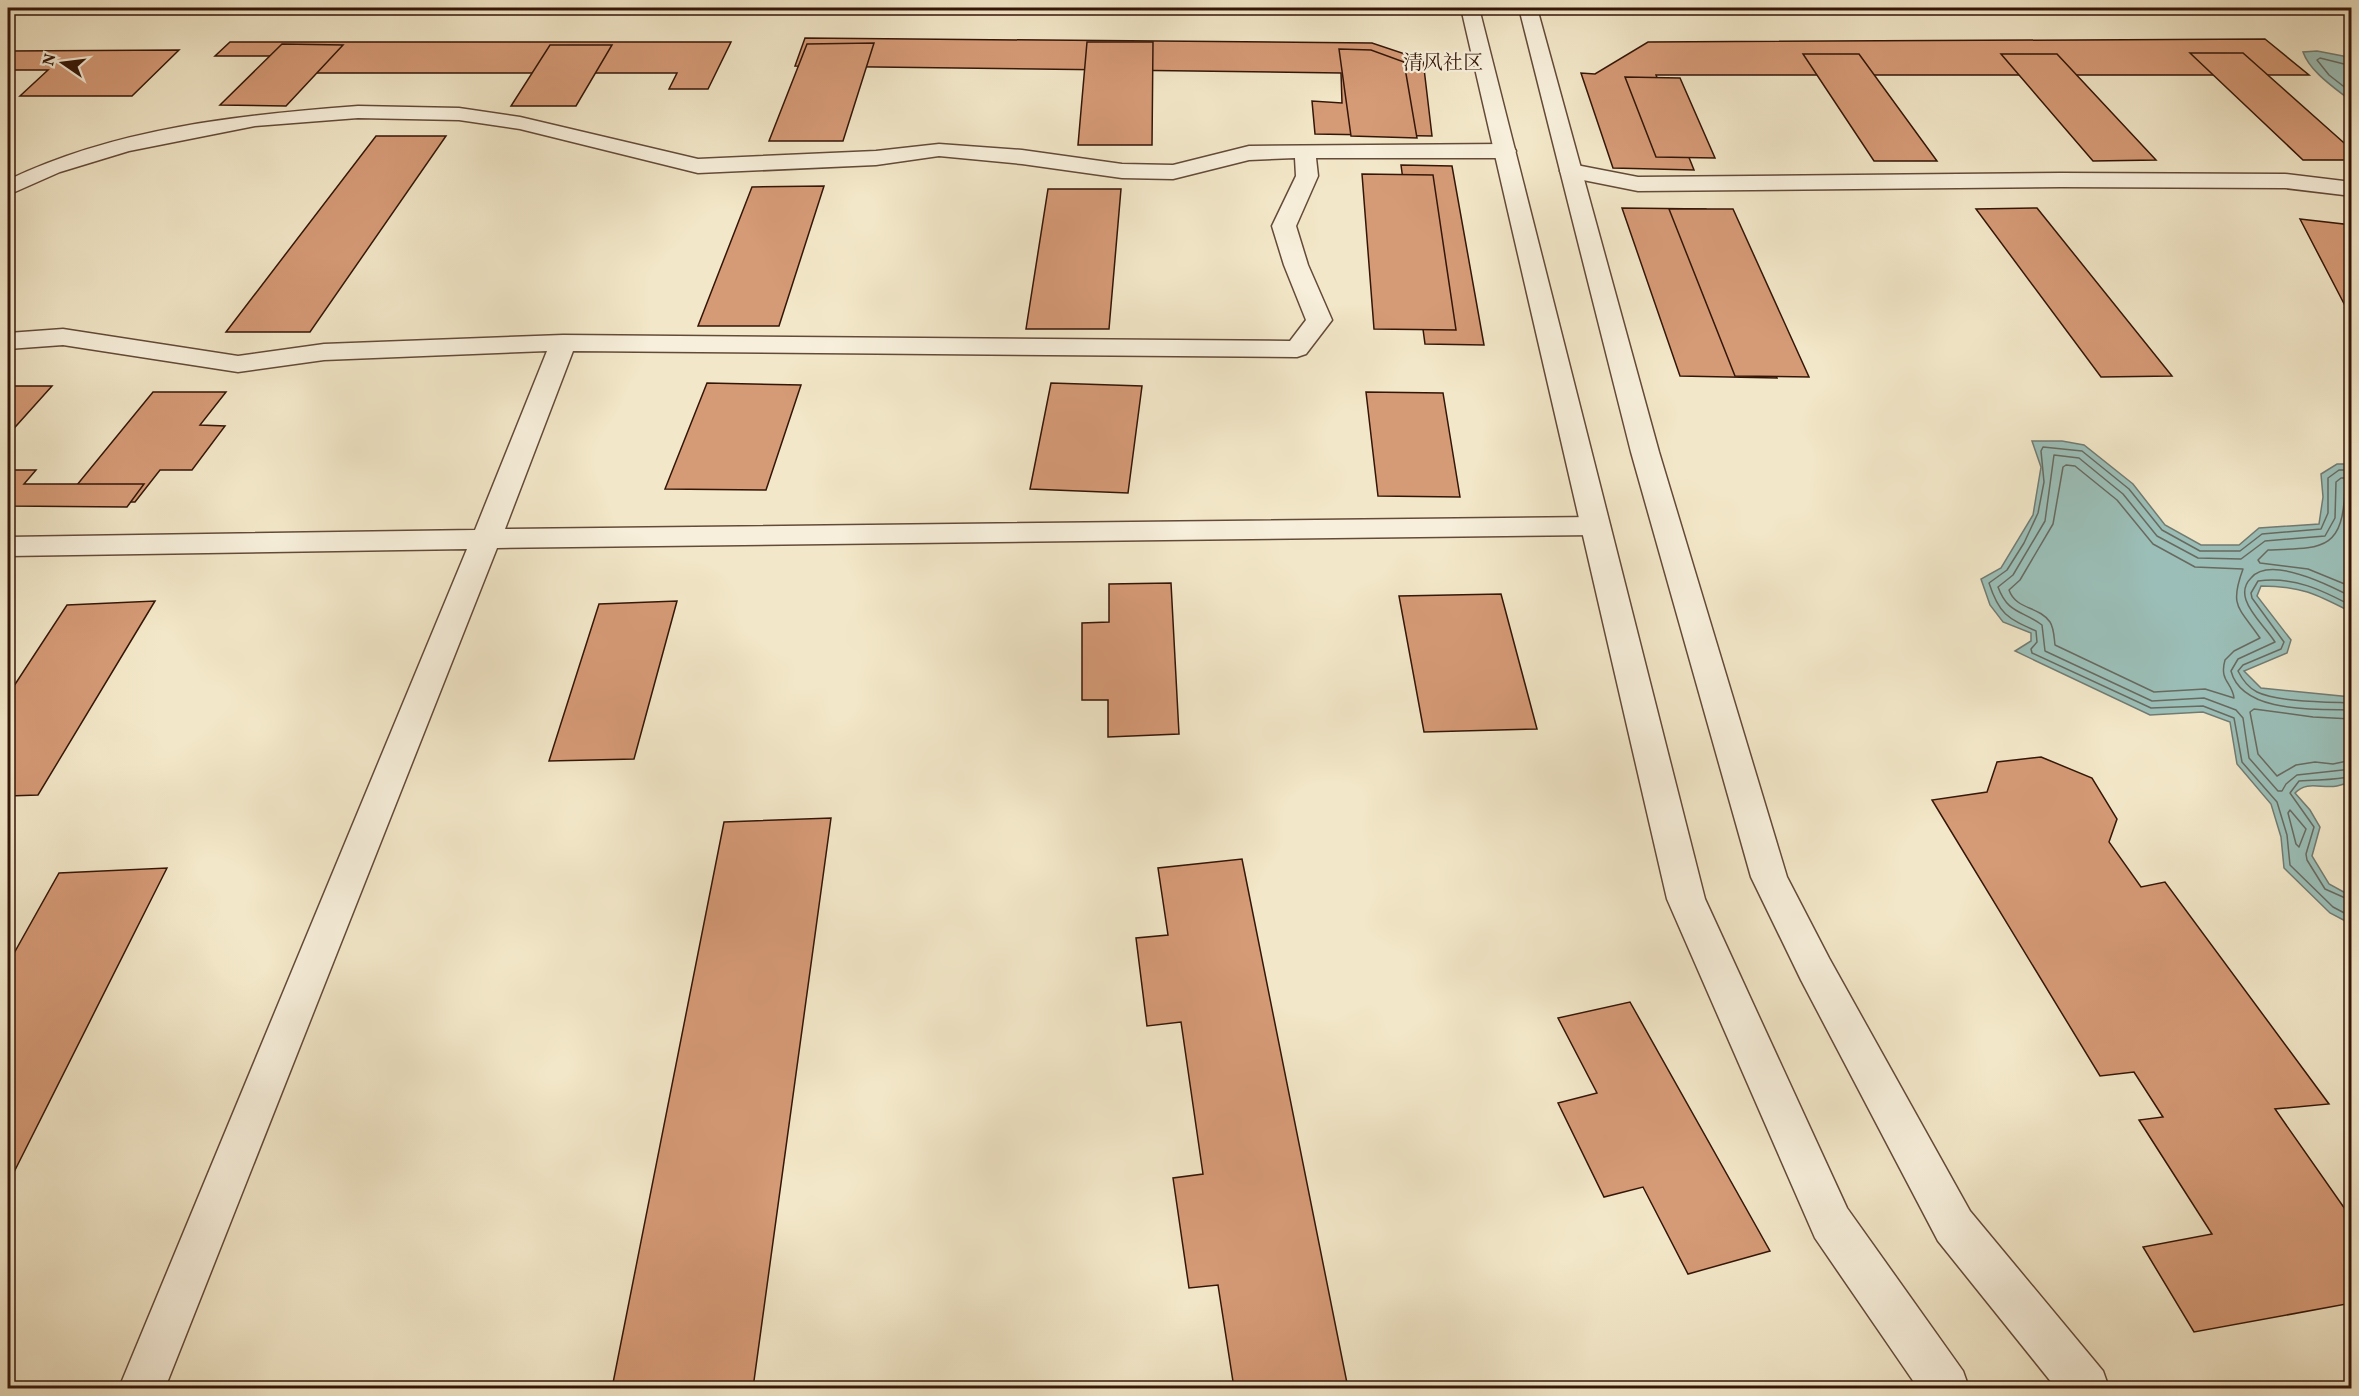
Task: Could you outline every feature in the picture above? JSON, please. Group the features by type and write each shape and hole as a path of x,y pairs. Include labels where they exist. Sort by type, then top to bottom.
{"street":[{"path":"1470,8 1686,899 1831,1222 1946,1389"},
{"path":"1528,8 1644,452 1769,877 1815,969 1954,1226 2085,1389"},
{"path":"8,188 52,167 125,145 255,120 358,112 459,114 520,123 698,166 876,158 939,150 1022,157 1122,171 1173,172 1249,153 1505,151"},
{"path":"8,341 63,337 238,364 324,352 563,343 1297,349 1319,320 1296,265 1284,226 1307,176 1305,151"},
{"path":"1571,171 1638,184 2049,180 2250,181 2352,189"},
{"path":"142,1389 563,343"},
{"path":"8,546 1595,526"}],"water":[{"path":"2317,51 2343,56 2351,62 2351,101 2317,73 2303,52"},
{"path":"2032,441 2062,441 2084,445 2133,484 2165,525 2201,545 2239,545 2259,528 2319,524 2323,497 2321,474 2337,464 2351,464 2351,612 2328,600 2298,589 2261,586 2257,596 2291,640 2287,653 2244,671 2261,688 2351,697 2351,782 2331,787 2305,787 2295,793 2310,810 2320,827 2312,856 2329,884 2351,896 2351,924 2330,913 2284,868 2281,837 2271,804 2237,764 2230,722 2203,712 2150,715 2015,651 2031,641 2031,633 2003,622 1990,605 1981,579 2001,568 2033,515 2041,467"}],"building":[{"path":"805,38 1372,43 1423,60 1432,136 1315,134 1312,101 1342,103 1341,73 795,66"},
{"path":"2265,39 2309,75 1656,75 1694,170 1613,168 1581,73 1595,74 1648,42"},
{"path":"230,42 731,42 708,89 669,89 677,73 309,73 324,56 215,56"},
{"path":"1087,42 1153,42 1152,145 1078,145"},
{"path":"874,43 843,141 769,141 807,44"},
{"path":"282,44 343,45 286,106 220,105"},
{"path":"550,45 612,45 576,106 511,106"},
{"path":"1339,49 1371,50 1404,62 1417,138 1351,136"},
{"path":"179,50 132,96 20,96 48,70 8,70 8,51"},
{"path":"2190,53 2243,53 2352,150 2352,160 2303,160"},
{"path":"1803,54 1859,54 1937,161 1874,161"},
{"path":"2001,54 2057,54 2156,160 2093,161"},
{"path":"1625,77 1680,78 1715,158 1656,157"},
{"path":"376,136 446,136 310,332 226,332"},
{"path":"1401,165 1452,166 1484,345 1425,344"},
{"path":"1362,174 1433,175 1456,330 1374,329"},
{"path":"824,186 779,326 698,326 752,187"},
{"path":"1048,189 1121,189 1109,329 1026,329"},
{"path":"1622,208 1706,209 1777,378 1680,376"},
{"path":"2037,208 2172,376 2101,377 1976,209"},
{"path":"1669,209 1733,209 1809,377 1735,376"},
{"path":"2300,219 2352,225 2352,319"},
{"path":"707,383 801,385 766,490 665,489"},
{"path":"1051,383 1142,386 1128,493 1030,489"},
{"path":"8,386 52,386 8,435"},
{"path":"153,392 226,392 200,425 225,426 192,470 160,470 135,502 63,502"},
{"path":"1366,392 1443,393 1460,497 1378,496"},
{"path":"8,470 36,470 24,484 144,484 127,507 8,506"},
{"path":"1171,583 1179,734 1108,737 1108,700 1082,700 1082,623 1109,622 1109,584"},
{"path":"1501,594 1537,729 1424,732 1399,596"},
{"path":"155,601 38,795 8,796 8,695 67,605"},
{"path":"677,601 634,759 549,761 599,604"},
{"path":"2041,757 2092,778 2117,819 2109,842 2141,887 2165,882 2329,1104 2275,1109 2352,1219 2352,1303 2194,1332 2143,1247 2212,1234 2139,1120 2163,1117 2134,1072 2100,1076 1932,800 1987,792 1997,762"},
{"path":"831,818 753,1388 612,1388 724,822"},
{"path":"1242,859 1348,1388 1234,1388 1218,1285 1189,1288 1173,1178 1203,1174 1181,1022 1147,1026 1136,938 1168,935 1158,868"},
{"path":"167,868 8,1184 8,964 59,873"},
{"path":"1630,1002 1770,1251 1688,1274 1643,1187 1604,1197 1558,1103 1597,1093 1558,1018"}],"district":[{"name":"清风社区","path":"1443,64"}]}
